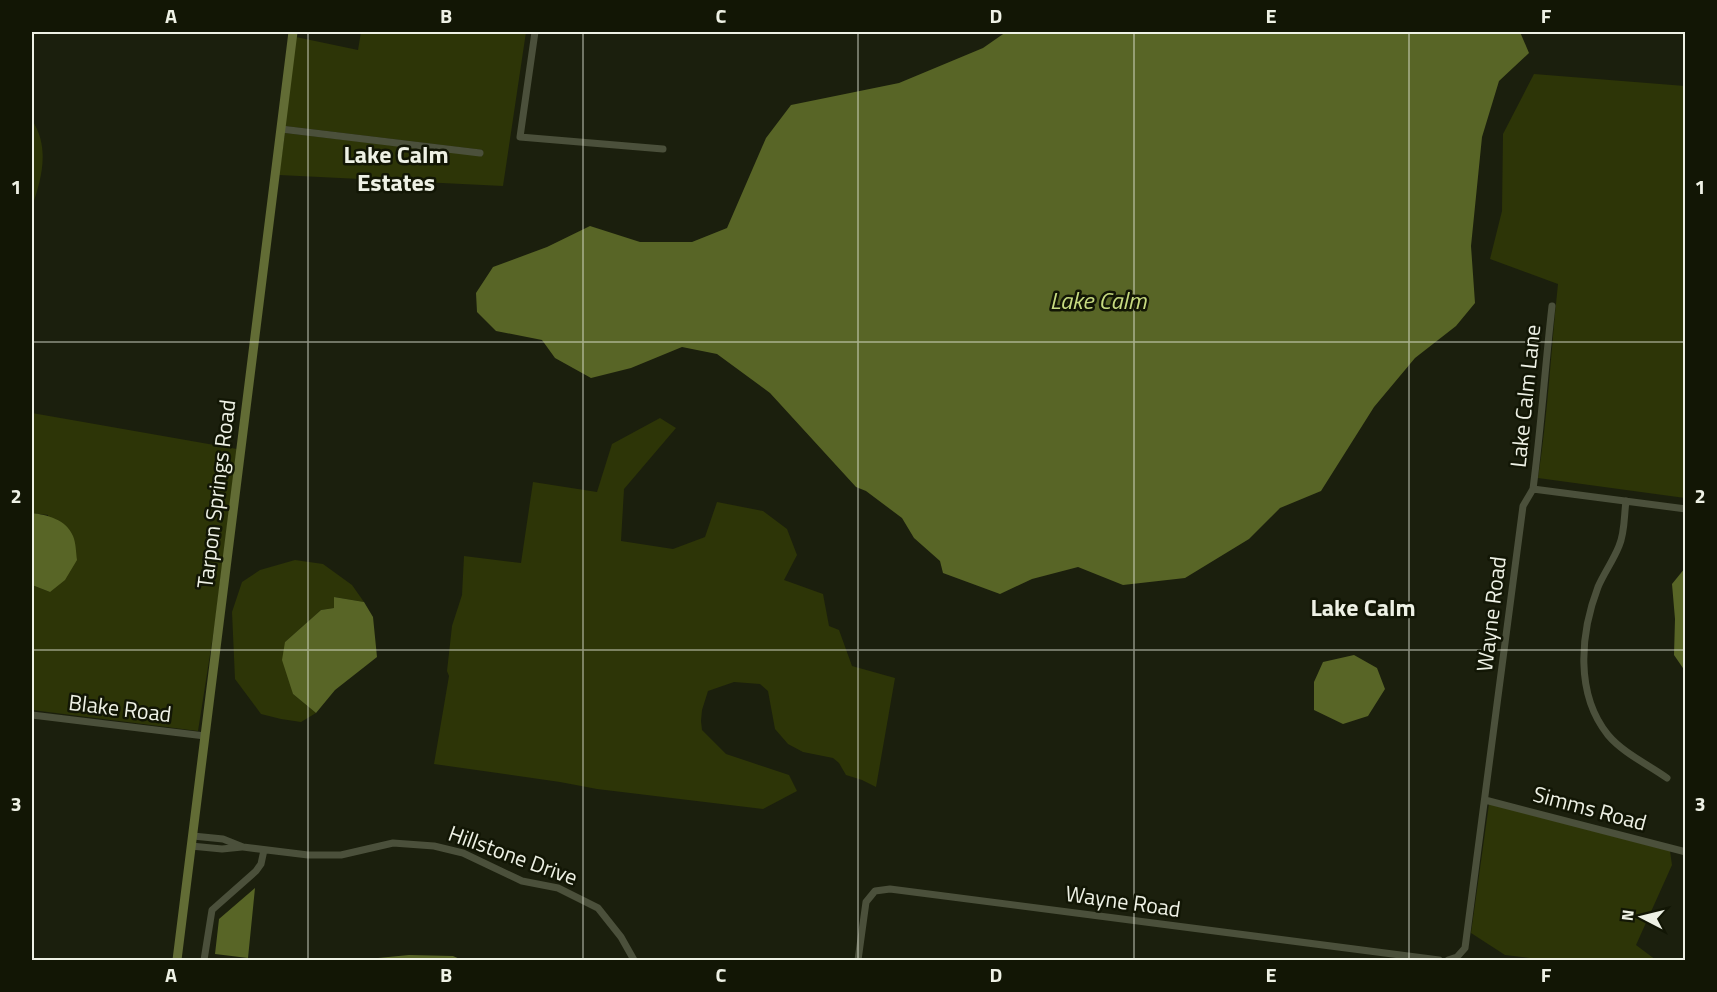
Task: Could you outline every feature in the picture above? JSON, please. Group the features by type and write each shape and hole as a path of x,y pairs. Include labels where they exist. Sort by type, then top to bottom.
{"main road":[{"name":"Tarpon Springs Road","path":"177,960 293,32"}],"street":[{"path":"535,32 520,137 663,149"},
{"path":"281,129 480,153"},
{"name":"Lake Calm Lane","path":"1533,489 1541,433 1542,394 1552,306"},
{"path":"1533,489 1686,509"},
{"name":"Wayne Road","path":"1448,960 1457,957 1465,948 1523,506 1533,489"},
{"path":"1626,501 1620,545 1599,585 1591,609 1584,650 1584,684 1592,711 1608,735 1617,744 1667,778"},
{"name":"Blake Road","path":"32,715 205,736"},
{"name":"Simms Road","path":"1485,800 1686,852"},
{"path":"222,849 223,840"},
{"name":"Hillstone Drive","path":"192,841 223,840 243,847 308,855 332,856 379,845 403,843 434,846 463,853 522,881 558,888 598,908 621,937 634,960"},
{"name":"Hillstone Drive","path":"192,841 222,849 243,847"},
{"path":"204,960 212,910 256,871 261,864 264,850"},
{"name":"Wayne Road","path":"858,960 866,902 875,891 890,889 1374,957 1439,960"}],"shaded area":[{"path":"361,32 526,32 503,186 279,175 285,133 483,156 483,150 285,126 296,37 358,50"},
{"path":"1534,74 1685,86 1685,498 1538,478 1558,284 1490,259 1502,211 1503,134"},
{"path":"32,120 38,130 43,152 39,185 32,207"},
{"path":"32,413 237,449 215,623 198,731 32,710 32,585 50,592 48,515 32,513"},
{"path":"660,418 676,428 624,489 621,541 673,549 705,537 717,502 763,511 787,529 797,555 784,580 823,594 829,626 839,630 852,666 895,678 876,787 846,775 833,758 803,752 788,744 775,729 768,691 760,684 734,682 708,691 702,710 702,730 726,754 789,775 797,791 763,809 597,789 434,764 449,676 447,671 452,626 462,595 464,556 521,563 533,482 597,492 612,444"},
{"path":"295,560 323,564 352,585 364,602 334,597 334,608 321,610 285,642 293,694 316,713 301,722 261,714 235,679 232,612 242,582 260,570"},
{"path":"1489,804 1670,851 1672,865 1636,945 1656,960 1546,960 1505,955 1471,933"}],"water":[{"name":"Lake Calm","path":"1006,32 1520,32 1529,53 1499,81 1482,137 1471,246 1475,303 1456,326 1415,358 1374,407 1321,491 1280,508 1249,539 1185,578 1123,585 1078,567 1032,579 1000,594 943,573 940,561 914,538 902,518 866,491 856,487 770,393 717,354 682,347 631,368 591,378 555,358 542,340 496,331 477,312 476,293 493,267 547,247 590,226 640,242 692,242 727,228 766,138 791,105 899,83 983,48"},
{"path":"32,513 61,522 70,530 75,542 77,560 65,580 50,592 32,585"},
{"path":"1685,568 1685,671 1674,655 1675,619 1672,584"},
{"path":"334,597 364,602 373,617 377,657 335,690 316,713 293,694 282,660 285,642 321,610 334,608"},
{"path":"1354,655 1377,668 1385,689 1368,716 1343,724 1314,710 1314,682 1323,662"},
{"path":"255,888 248,958 215,954 219,919"},
{"path":"409,955 453,956 462,960 375,960"}],"district":[{"name":"Lake Calm Estates","path":"396,168"},
{"name":"Lake Calm","path":"1363,607"}]}
